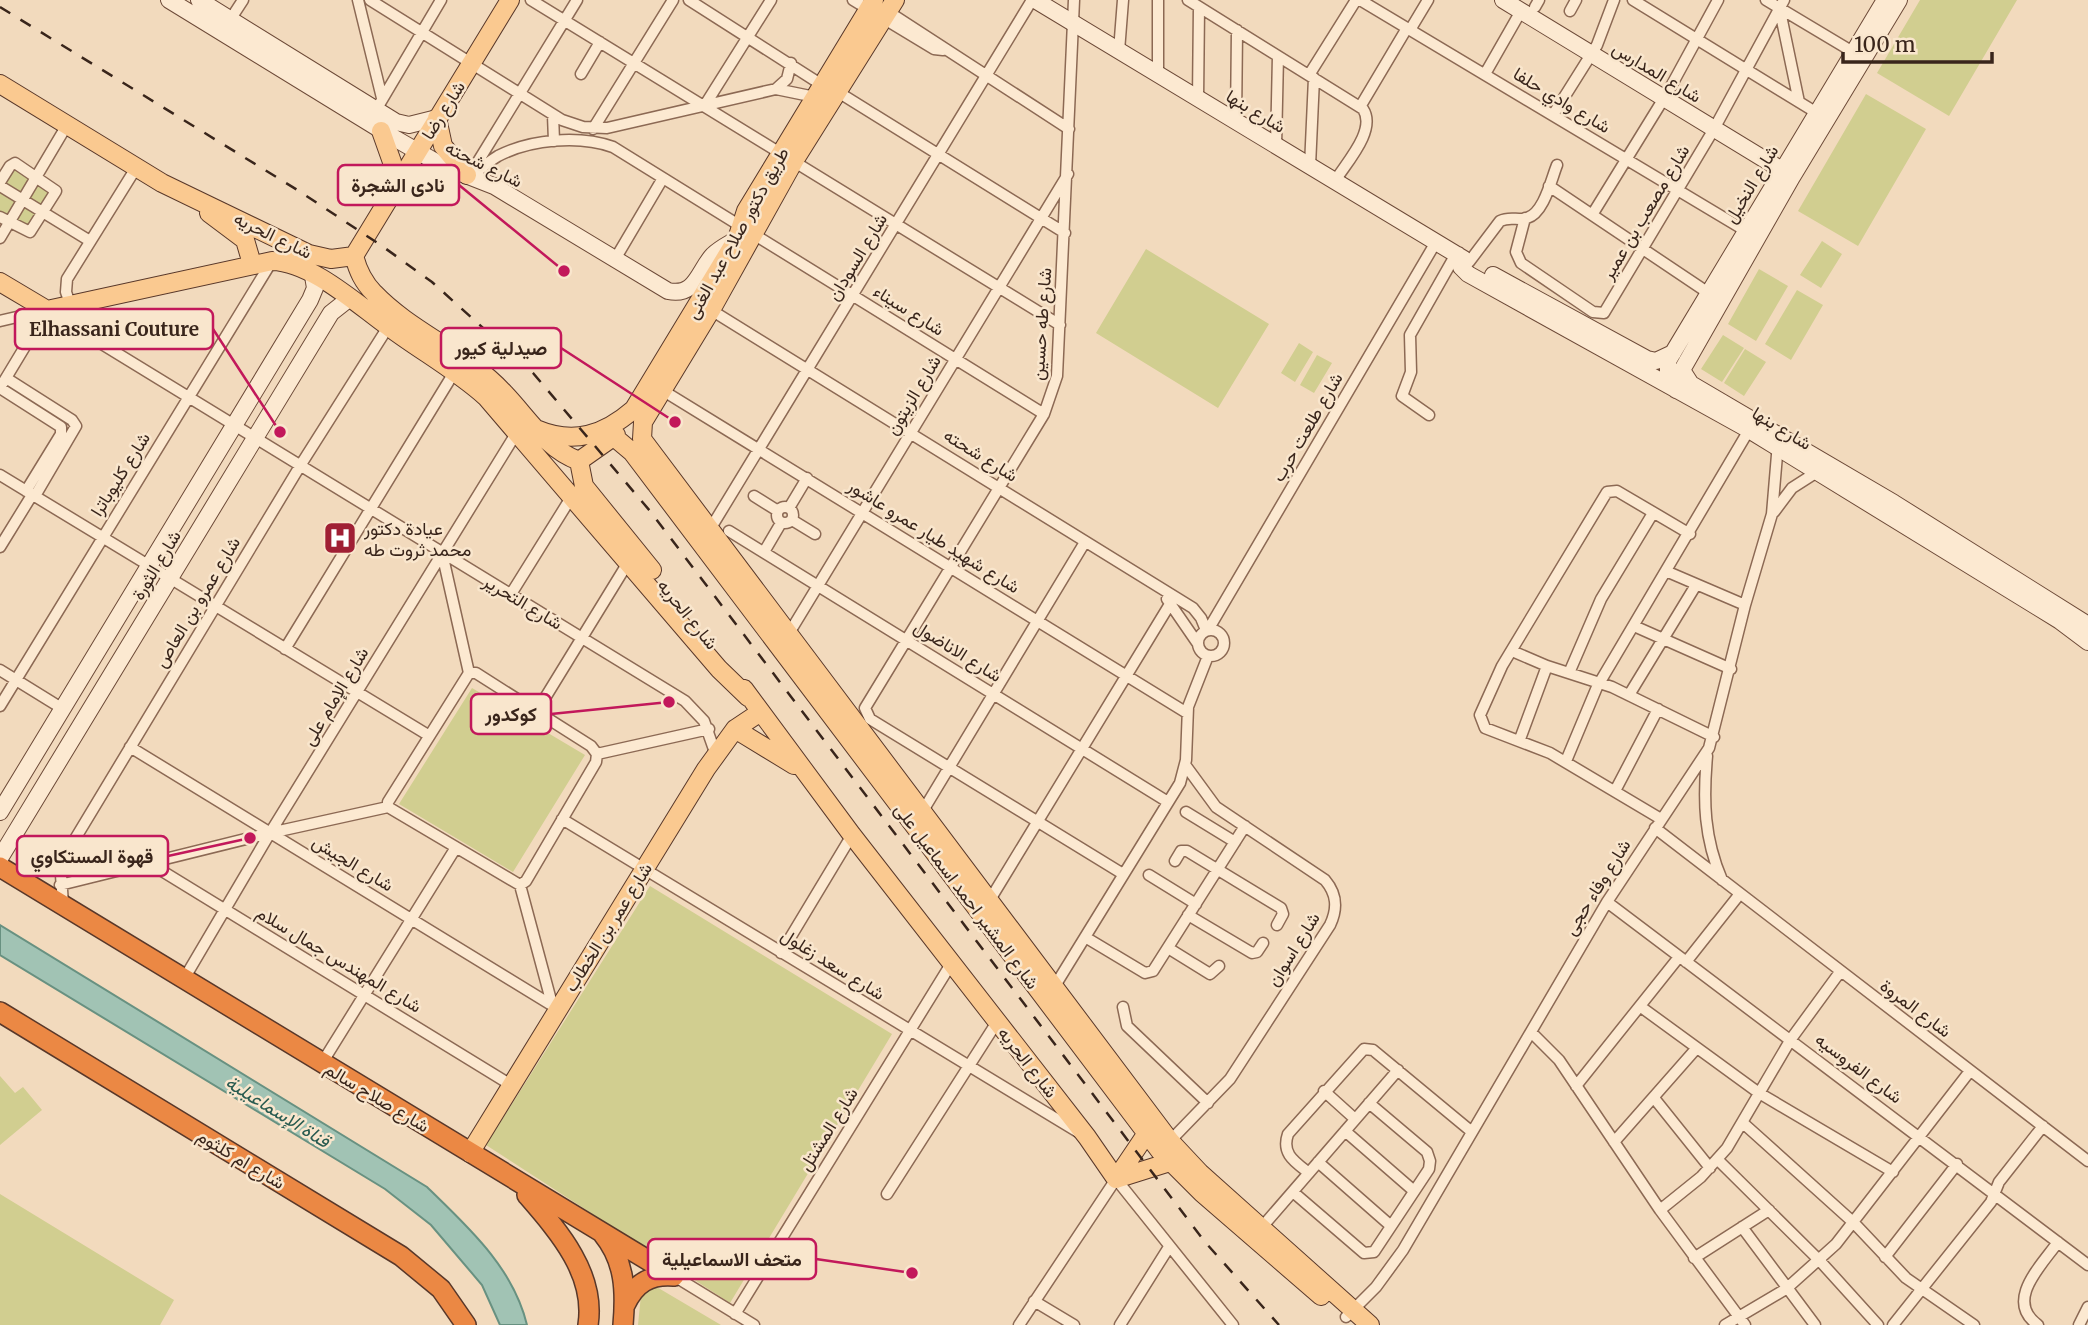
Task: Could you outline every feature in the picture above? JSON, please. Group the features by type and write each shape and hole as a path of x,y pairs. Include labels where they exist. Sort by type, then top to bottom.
{"highway":[{"name":"شارع صلاح سالم","path":"0,867 62,895 184,979 674,1276"},
{"name":"شارع ام كلثوم","path":"0,1012 401,1256 440,1289 466,1325"},
{"path":"515,1182 542,1213 578,1265 589,1294 587,1325"},
{"path":"601,1232 619,1259 624,1315"},
{"path":"624,1315 639,1284 649,1278 674,1276"}],"main road":[{"name":"شارع شحته","path":"169,0 388,129 417,151 494,186 663,289 680,292 695,284 715,254 744,233"},
{"name":"شارع شحته","path":"199,0 379,104 388,129"},
{"name":"شارع رضا","path":"354,256 510,0"},
{"name":"شارع بنها","path":"1033,0 1461,257 1461,267 1468,274 1655,369 1676,390 1749,430 1778,441 1817,472 1891,508 2088,642"},
{"name":"شارع المدارس","path":"1503,0 1530,5 1594,50 1790,169"},
{"name":"شارع النخيل","path":"1678,359 1707,292 1790,169 1817,113 1885,0"},
{"name":"شارع النخيل","path":"1678,359 1790,169 1899,0"},
{"name":"طريق دكتور صلاح عبد الغنى","path":"536,429 566,438 587,437 608,429 634,410 744,233 876,5"},
{"name":"شارع الحريه","path":"0,84 177,191 309,254 331,259 354,256 363,280 388,327 431,345 455,371 486,397 719,669 748,698"},
{"name":"شارع شحته","path":"388,129 438,118"},
{"path":"438,118 443,146 470,176"},
{"path":"388,129 392,162 391,193"},
{"path":"177,191 240,236 248,245 252,264"},
{"name":"طريق دكتور صلاح عبد الغنى","path":"645,443 642,427 711,310 744,233"},
{"path":"0,282 47,310 272,261"},
{"name":"شارع الحريه","path":"272,261 289,263 350,298 378,308 431,345 488,377 552,445 579,461 584,486 726,661 759,713 1116,1179"},
{"name":"شارع الثورة","path":"0,813 310,300 314,288 313,276"},
{"name":"شارع الثورة","path":"3,849 331,313 350,298"},
{"path":"310,300 325,303 331,313"},
{"path":"1655,369 1678,359"},
{"path":"1676,390 1667,371 1678,359"},
{"name":"شارع بنها","path":"1678,359 1691,384 1778,441 2088,625"},
{"path":"579,461 613,436 628,422 634,410"},
{"name":"شارع المشير احمد اسماعيل على","path":"613,436 632,452 918,819"},
{"name":"شارع المشير احمد اسماعيل على","path":"645,443 788,635 918,819 1050,994 1170,1141 1200,1173 1262,1227 1351,1317"},
{"name":"شارع عمر بن الخطاب","path":"470,1153 555,1006 716,755 735,729 759,713"},
{"path":"735,729 803,771"},
{"name":"شارع المشير احمد اسماعيل على","path":"1050,994 1170,1162 1351,1317 1370,1325"},
{"path":"1116,1179 1147,1133"},
{"path":"1116,1179 1170,1162"}],"street":[{"path":"230,20 243,0"},
{"path":"358,0 379,104"},
{"path":"370,0 553,114 572,124 593,129 614,127 776,89 825,91"},
{"path":"379,104 441,0"},
{"path":"531,0 1060,325"},
{"path":"470,176 577,0"},
{"path":"593,129 673,0"},
{"path":"689,0 791,63 825,91 939,155 1066,233"},
{"path":"705,105 771,0"},
{"name":"شارع السودان","path":"709,531 1033,0"},
{"name":"شارع طه حسين","path":"949,768 873,721 867,716 866,704 1044,414 1057,376 1066,233 1074,0"},
{"path":"1119,51 1123,0"},
{"path":"1158,0 1158,74"},
{"path":"1188,0 1360,107 1367,117 1368,125 1335,181"},
{"path":"1310,166 1312,77 1358,0"},
{"name":"شارع وادي حلفا","path":"1358,0 1746,231"},
{"path":"1360,107 1428,0"},
{"path":"1570,11 1576,0"},
{"path":"1553,115 1594,50 1614,0"},
{"path":"1633,0 1817,113"},
{"path":"1592,215 1667,94 1718,0"},
{"path":"1766,0 1780,3 1853,52"},
{"path":"1780,3 1799,102"},
{"name":"شارع مصعب بن عمير","path":"1525,218 1517,258 1598,314 1608,309 1747,70 1780,3"},
{"path":"876,5 934,49 943,50 1069,129"},
{"path":"1485,74 1530,5"},
{"path":"1198,99 1199,7"},
{"path":"1236,122 1237,30"},
{"path":"581,74 600,42"},
{"path":"1276,146 1278,56"},
{"path":"776,89 787,79 791,63"},
{"path":"553,114 554,141"},
{"path":"0,238 5,220 23,200 66,125"},
{"path":"613,148 614,127"},
{"name":"شارع سيناء","path":"470,176 503,154 554,141 584,140 613,148 744,233 854,296 1044,414"},
{"path":"5,220 30,232 43,213 56,191 13,163 0,184 43,213 90,241"},
{"path":"1429,415 1402,396 1410,372 1408,342 1461,257 1500,221 1506,218 1525,218 1537,212 1558,165"},
{"path":"70,305 67,279 136,168"},
{"name":"شارع الزيتون","path":"788,635 1068,173"},
{"path":"614,261 663,178"},
{"path":"1549,186 1707,292"},
{"name":"شارع طلعت حرب","path":"1207,630 1436,242"},
{"name":"شارع كليوباترا","path":"0,706 272,261"},
{"name":"شارع التحرير","path":"70,305 74,322 83,334 685,701 709,729 716,755"},
{"path":"0,321 47,310"},
{"path":"0,547 31,494 62,430 59,425 2,384 47,310"},
{"name":"شارع شحته","path":"711,310 1196,611 1207,630"},
{"name":"شارع عمرو بن العاص","path":"62,895 67,853 300,466 388,327"},
{"path":"285,649 455,371"},
{"name":"شارع شهيد طيار عمرو عاشور","path":"663,390 1187,713"},
{"path":"1566,761 1600,682 1668,572 1749,430"},
{"name":"شارع الإمام على","path":"184,979 270,833 517,432"},
{"name":"شارع وفاء حجى","path":"1351,1317 1394,1263 1607,902 1707,753 1714,737 1745,605 1772,514 1778,441"},
{"path":"1772,514 1792,488 1817,472"},
{"path":"0,475 428,736"},
{"path":"764,552 807,478"},
{"path":"1690,534 1617,491 1607,492 1511,651 1546,666 1600,682 1714,737"},
{"path":"511,594 572,496"},
{"path":"754,496 815,534"},
{"path":"1569,673 1601,599 1653,513"},
{"name":"شارع الاناضول","path":"729,531 1168,802"},
{"path":"918,819 1086,542"},
{"path":"388,807 388,802 469,673 442,553"},
{"path":"537,711 629,561"},
{"path":"1668,572 1745,605"},
{"path":"1629,695 1696,585"},
{"name":"شارع شحته","path":"1160,588 1198,644"},
{"path":"984,908 1170,604"},
{"path":"1634,626 1731,668"},
{"path":"1207,630 1220,633 1224,644 1217,654 1209,656 1202,653 1198,644 1199,636 1207,630"},
{"name":"شارع المروة","path":"1511,651 1480,716 1482,725 1520,739 1566,761 1615,791 1658,823 1723,883 2088,1161"},
{"path":"1050,994 1168,802 1186,766 1187,713 1209,656"},
{"path":"1520,739 1546,666"},
{"path":"0,670 63,709"},
{"path":"469,673 476,673 537,711 591,746 597,754 596,762 526,881 520,885"},
{"path":"1615,791 1658,709"},
{"path":"597,754 709,729"},
{"name":"شارع الجيش","path":"130,747 555,1006"},
{"path":"1707,753 1704,820 1712,857 1723,883"},
{"name":"شارع اسوان","path":"1170,1141 1208,1103 1245,1056 1330,925 1336,910 1334,894 1325,880 1208,800 1186,766"},
{"path":"949,768 1124,874"},
{"path":"62,895 149,863 388,807 520,885 555,1006"},
{"path":"1186,811 1235,842"},
{"name":"شارع سعد زغلول","path":"562,819 1087,1138"},
{"path":"1085,937 1147,973 1153,971 1245,826"},
{"path":"781,953 852,835"},
{"path":"322,1063 455,849"},
{"path":"1175,862 1185,850 1281,908 1283,914 1278,925"},
{"name":"شارع المهندس جمال سلام","path":"149,863 511,1085"},
{"path":"1149,875 1196,904"},
{"path":"1576,1086 1740,895"},
{"name":"شارع الفروسيه","path":"1607,902 2088,1265"},
{"path":"1188,915 1252,953 1257,952 1263,943"},
{"path":"1168,948 1210,974 1219,966"},
{"name":"شارع المشتل","path":"735,1314 951,964"},
{"path":"1660,1210 1714,1164 1743,1123 1791,1039 1840,972"},
{"path":"1123,1007 1127,1026 1208,1103"},
{"path":"1642,1007 1696,1050 1759,1093 1893,1172"},
{"path":"887,1194 997,1022"},
{"path":"1531,1032 1550,1050 1694,1258 1742,1321"},
{"path":"1309,1173 1289,1156 1285,1143 1290,1130 1364,1049 1373,1050 1472,1132"},
{"path":"1614,1142 1696,1050"},
{"path":"1262,1227 1398,1070"},
{"path":"1725,1325 1742,1321 1820,1261 1854,1223 1970,1071"},
{"path":"1324,1091 1355,1119"},
{"path":"1654,1098 1714,1164 1769,1210 1820,1261 1878,1325"},
{"path":"1293,1192 1366,1254 1374,1252 1430,1167 1428,1155 1369,1104"},
{"path":"1743,1123 1854,1223 1885,1257 1967,1323"},
{"path":"1894,1325 1990,1202 2043,1126"},
{"path":"1345,1131 1415,1191"},
{"path":"1318,1162 1391,1226"},
{"path":"1885,1257 1957,1164"},
{"path":"1018,1325 1116,1179"},
{"name":"شارع الحريه","path":"1116,1179 1228,1323"},
{"path":"1694,1258 1769,1210"},
{"path":"1742,1227 1815,1325"},
{"path":"2038,1325 2024,1310 2023,1296 2058,1242"},
{"path":"1120,1325 1169,1247"},
{"name":"شارع صلاح سالم","path":"674,1276 754,1325"},
{"path":"1034,1301 1074,1325"},
{"path":"2079,1325 2088,1307"}],"shaded area":[{"path":"1920,0 2017,0 1949,116 1877,73"},
{"path":"1866,94 1926,129 1858,246 1798,211"},
{"path":"10,166 54,187 32,230 0,217 0,182"},
{"path":"1822,241 1842,254 1821,288 1800,275"},
{"path":"1146,249 1269,324 1218,408 1096,333"},
{"path":"1759,269 1788,286 1756,341 1728,324"},
{"path":"1797,290 1823,305 1791,360 1765,344"},
{"path":"1723,335 1744,348 1722,382 1701,369"},
{"path":"1299,343 1313,352 1295,382 1281,373"},
{"path":"1745,349 1766,362 1744,396 1724,383"},
{"path":"1317,355 1332,363 1314,393 1300,385"},
{"path":"472,688 585,755 513,872 399,804"},
{"path":"650,886 892,1034 730,1303 486,1145"},
{"path":"0,1076 15,1093 23,1087 42,1110 0,1145"},
{"path":"0,1194 174,1300 160,1325 0,1325"},
{"path":"655,1286 721,1325 638,1325 641,1295"}],"water":[{"name":"قناة الإسماعيلية","path":"0,925 427,1187 473,1233 500,1266 520,1304 527,1325 500,1325 482,1285 431,1225 385,1189 0,955"}],"railway":[{"path":"0,7 299,191 382,246 432,282 533,373 650,511 1205,1242 1279,1325"}],"place":[{"name":"نادى الشجرة","path":"564,271"},
{"name":"صيدلية كيور","path":"675,422"},
{"name":"Elhassani Couture","path":"280,432"},
{"name":"عيادة دكتور محمد ثروت طه","path":"340,538"},
{"name":"كوكدور","path":"669,702"},
{"name":"قهوة المستكاوي","path":"250,838"},
{"name":"متحف الاسماعيلية","path":"912,1273"}]}
